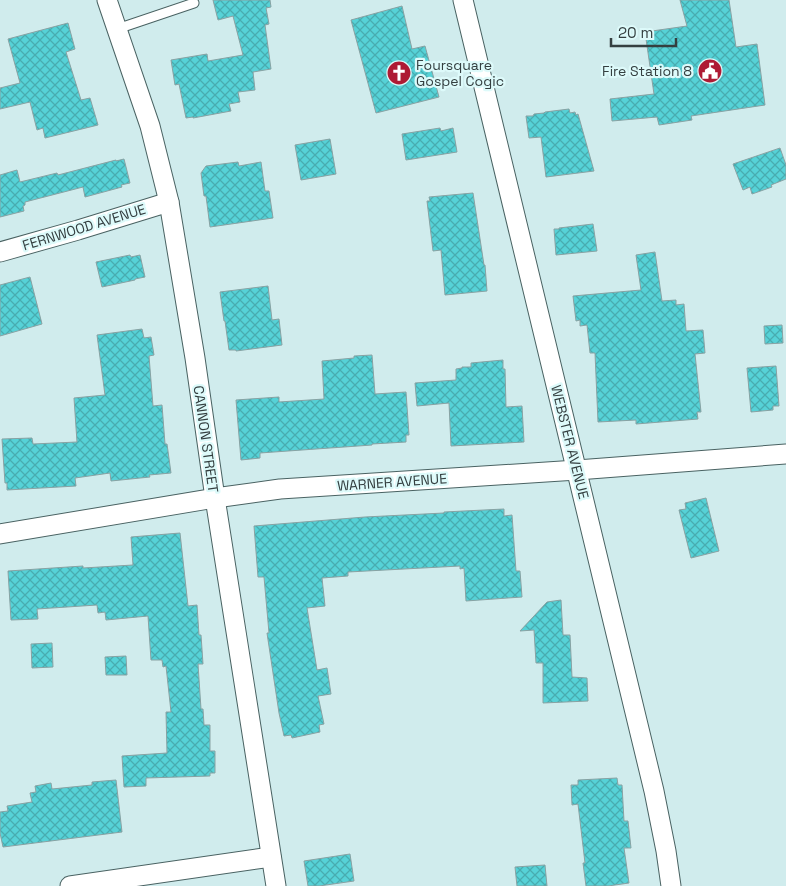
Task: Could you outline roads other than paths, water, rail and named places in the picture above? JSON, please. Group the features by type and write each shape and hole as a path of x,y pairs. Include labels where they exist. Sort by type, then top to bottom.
{"street":[{"name":"CANNON STREET","path":"107,0 150,126 169,202 195,358 276,886"},
{"name":"WEBSTER AVENUE","path":"463,0 654,791 671,886"},
{"name":"FERNWOOD AVENUE","path":"0,252 169,202"},
{"name":"WARNER AVENUE","path":"0,534 280,489 577,470 786,454"},
{"path":"70,886 272,857"}],"lane":[{"path":"117,29 194,2"}],"place":[{"name":"Fire Station 8","path":"710,71"},
{"name":"Foursquare Gospel Cogic","path":"399,73"}]}
